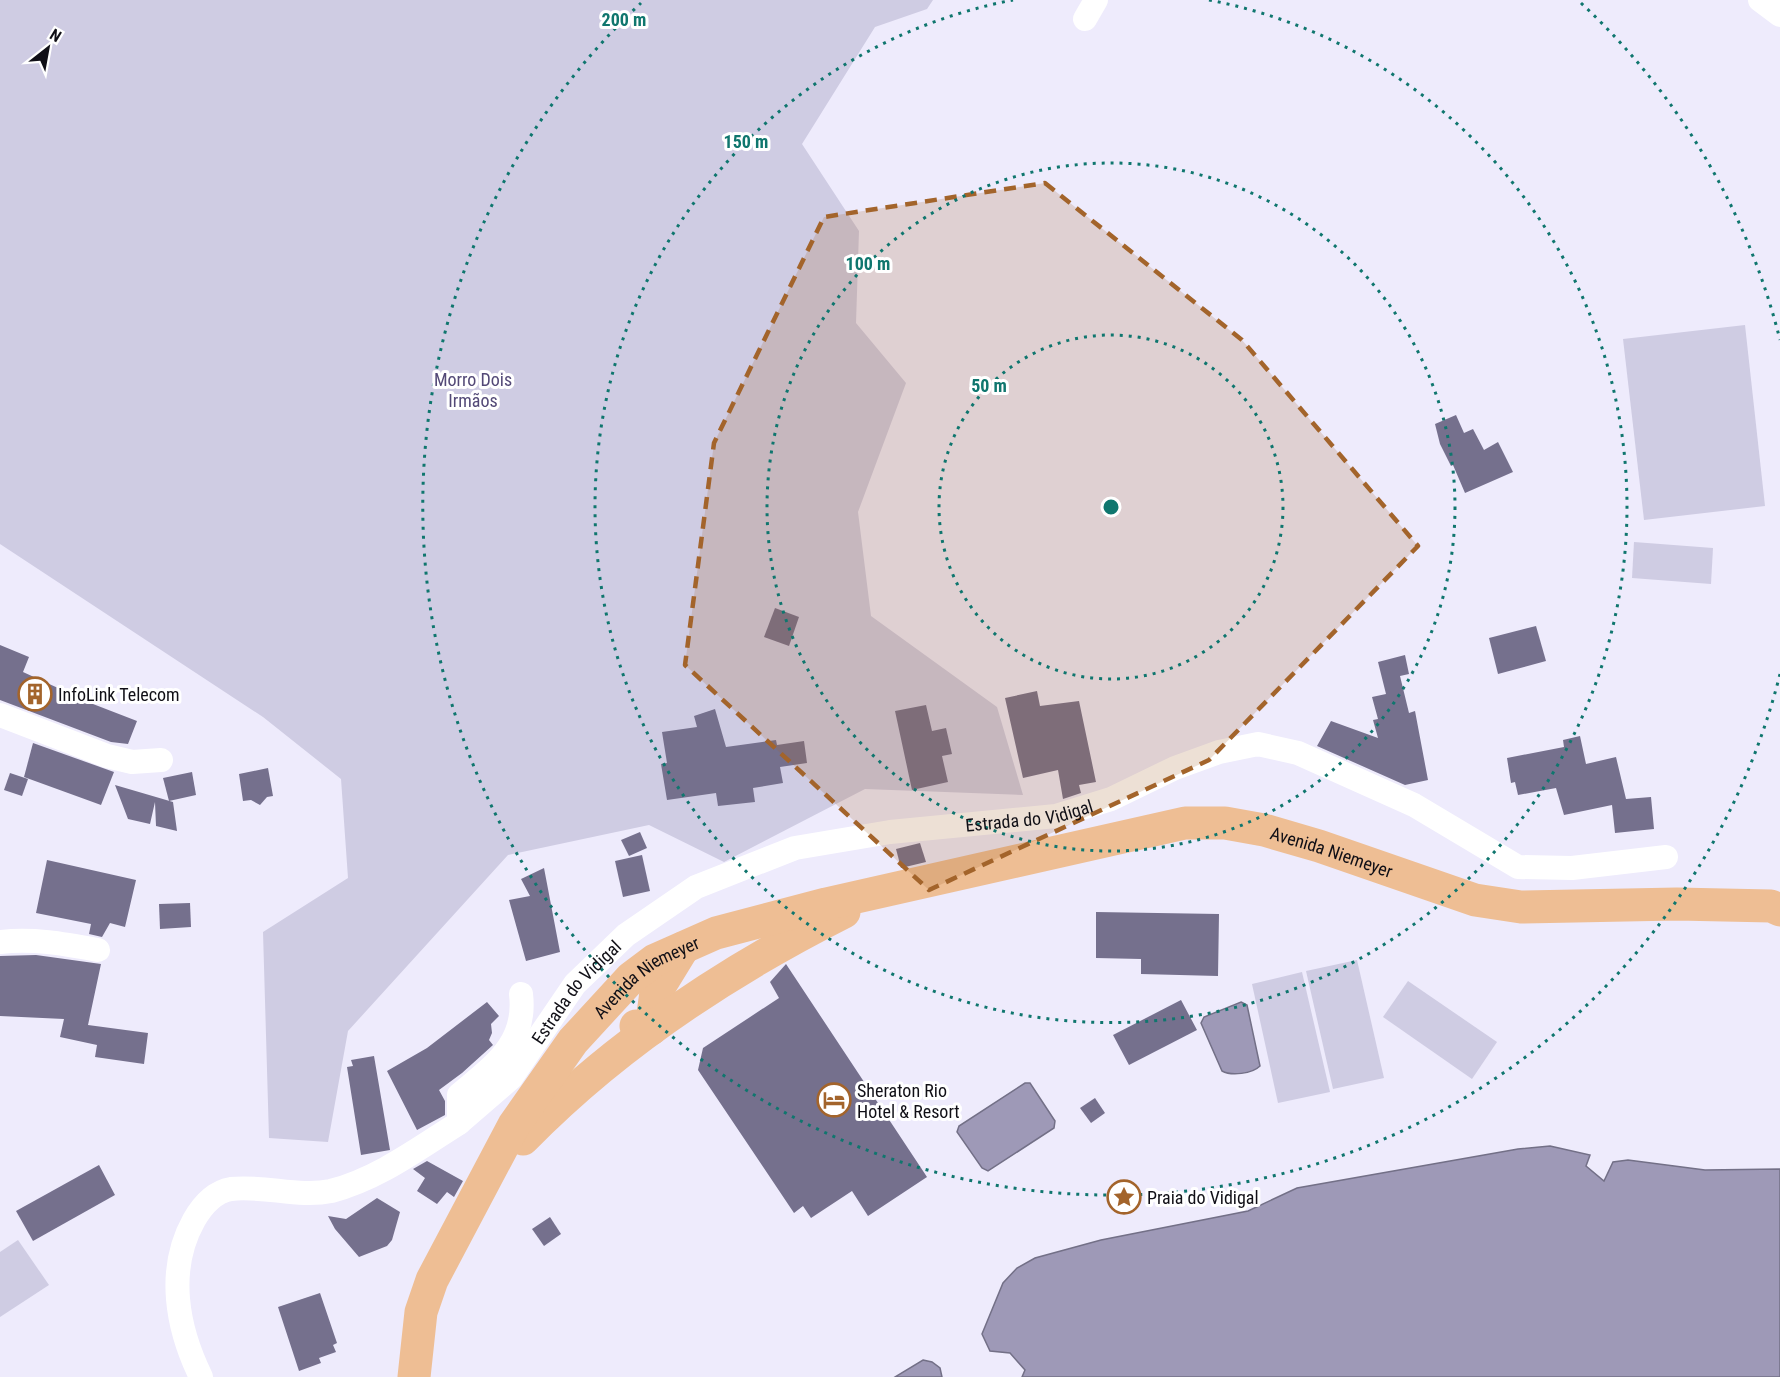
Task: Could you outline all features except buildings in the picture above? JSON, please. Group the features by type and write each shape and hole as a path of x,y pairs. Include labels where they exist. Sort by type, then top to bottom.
{"main road":[{"name":"Avenida Niemeyer","path":"414,1377 421,1312 428,1290 514,1125 573,1041 631,978 655,960 685,945 749,924 1185,823 1225,823 1311,843 1475,900 1521,907 1677,904 1771,906 1780,910"},
{"name":"Avenida Niemeyer","path":"486,1178 564,1097 609,1059 737,972 819,924 886,891"},
{"path":"586,1026 651,1029 656,992 685,945"}],"street":[{"path":"1760,0 1780,15"},
{"path":"0,715 107,756 132,762 161,760"},
{"name":"Estrada do Vidigal","path":"201,1377 187,1347 180,1324 177,1270 183,1240 200,1211 212,1198 228,1190 255,1188 328,1192 382,1172 459,1123 511,1078 575,984 626,935 696,886 795,848 890,832 1056,816 1111,799 1174,768 1219,752 1258,744 1298,753 1414,804 1518,867 1572,868 1666,857"},
{"path":"0,942 20,940 50,942 98,950"},
{"name":"Estrada do Vidigal","path":"459,1123 459,1095 497,1062 518,1034 524,1014 521,994"}],"highlighted area":[{"path":"1045,183 1242,340 1418,546 1209,760 929,890 685,665 714,443 824,217"}],"green space":[{"name":"Morro Dois Irmãos","path":"0,0 933,0 927,9 875,27 802,144 859,231 856,323 906,383 858,512 871,616 997,707 1023,795 865,789 724,862 649,825 508,855 348,1031 328,1142 269,1138 263,932 348,878 341,779 263,717 0,544"},
{"path":"1745,325 1765,506 1644,520 1623,339"},
{"path":"1634,542 1713,548 1711,584 1632,578"},
{"path":"1357,960 1384,1078 1333,1089 1306,971"},
{"path":"1302,972 1330,1092 1278,1103 1252,984"},
{"path":"1408,981 1497,1042 1472,1079 1383,1017"},
{"path":"18,1240 49,1285 0,1317 0,1252"}],"shaded area":[{"path":"1241,1002 1247,1005 1260,1066 1247,1072 1231,1073 1222,1071 1201,1023 1204,1017"},
{"path":"1025,1083 1030,1083 1055,1121 1054,1128 988,1171 982,1168 957,1132 959,1126"},
{"path":"1550,1146 1590,1155 1586,1166 1604,1181 1613,1162 1628,1160 1705,1170 1780,1169 1780,1377 1022,1377 1025,1370 1010,1353 990,1351 982,1334 1003,1283 1017,1268 1035,1258 1101,1240 1248,1211 1297,1188 1518,1149"},
{"path":"923,1360 932,1362 940,1368 942,1377 895,1377"}],"place":[{"name":"InfoLink Telecom","path":"35,694"},
{"name":"Sheraton Rio Hotel & Resort","path":"834,1100"},
{"name":"Praia do Vidigal","path":"1124,1197"}]}
